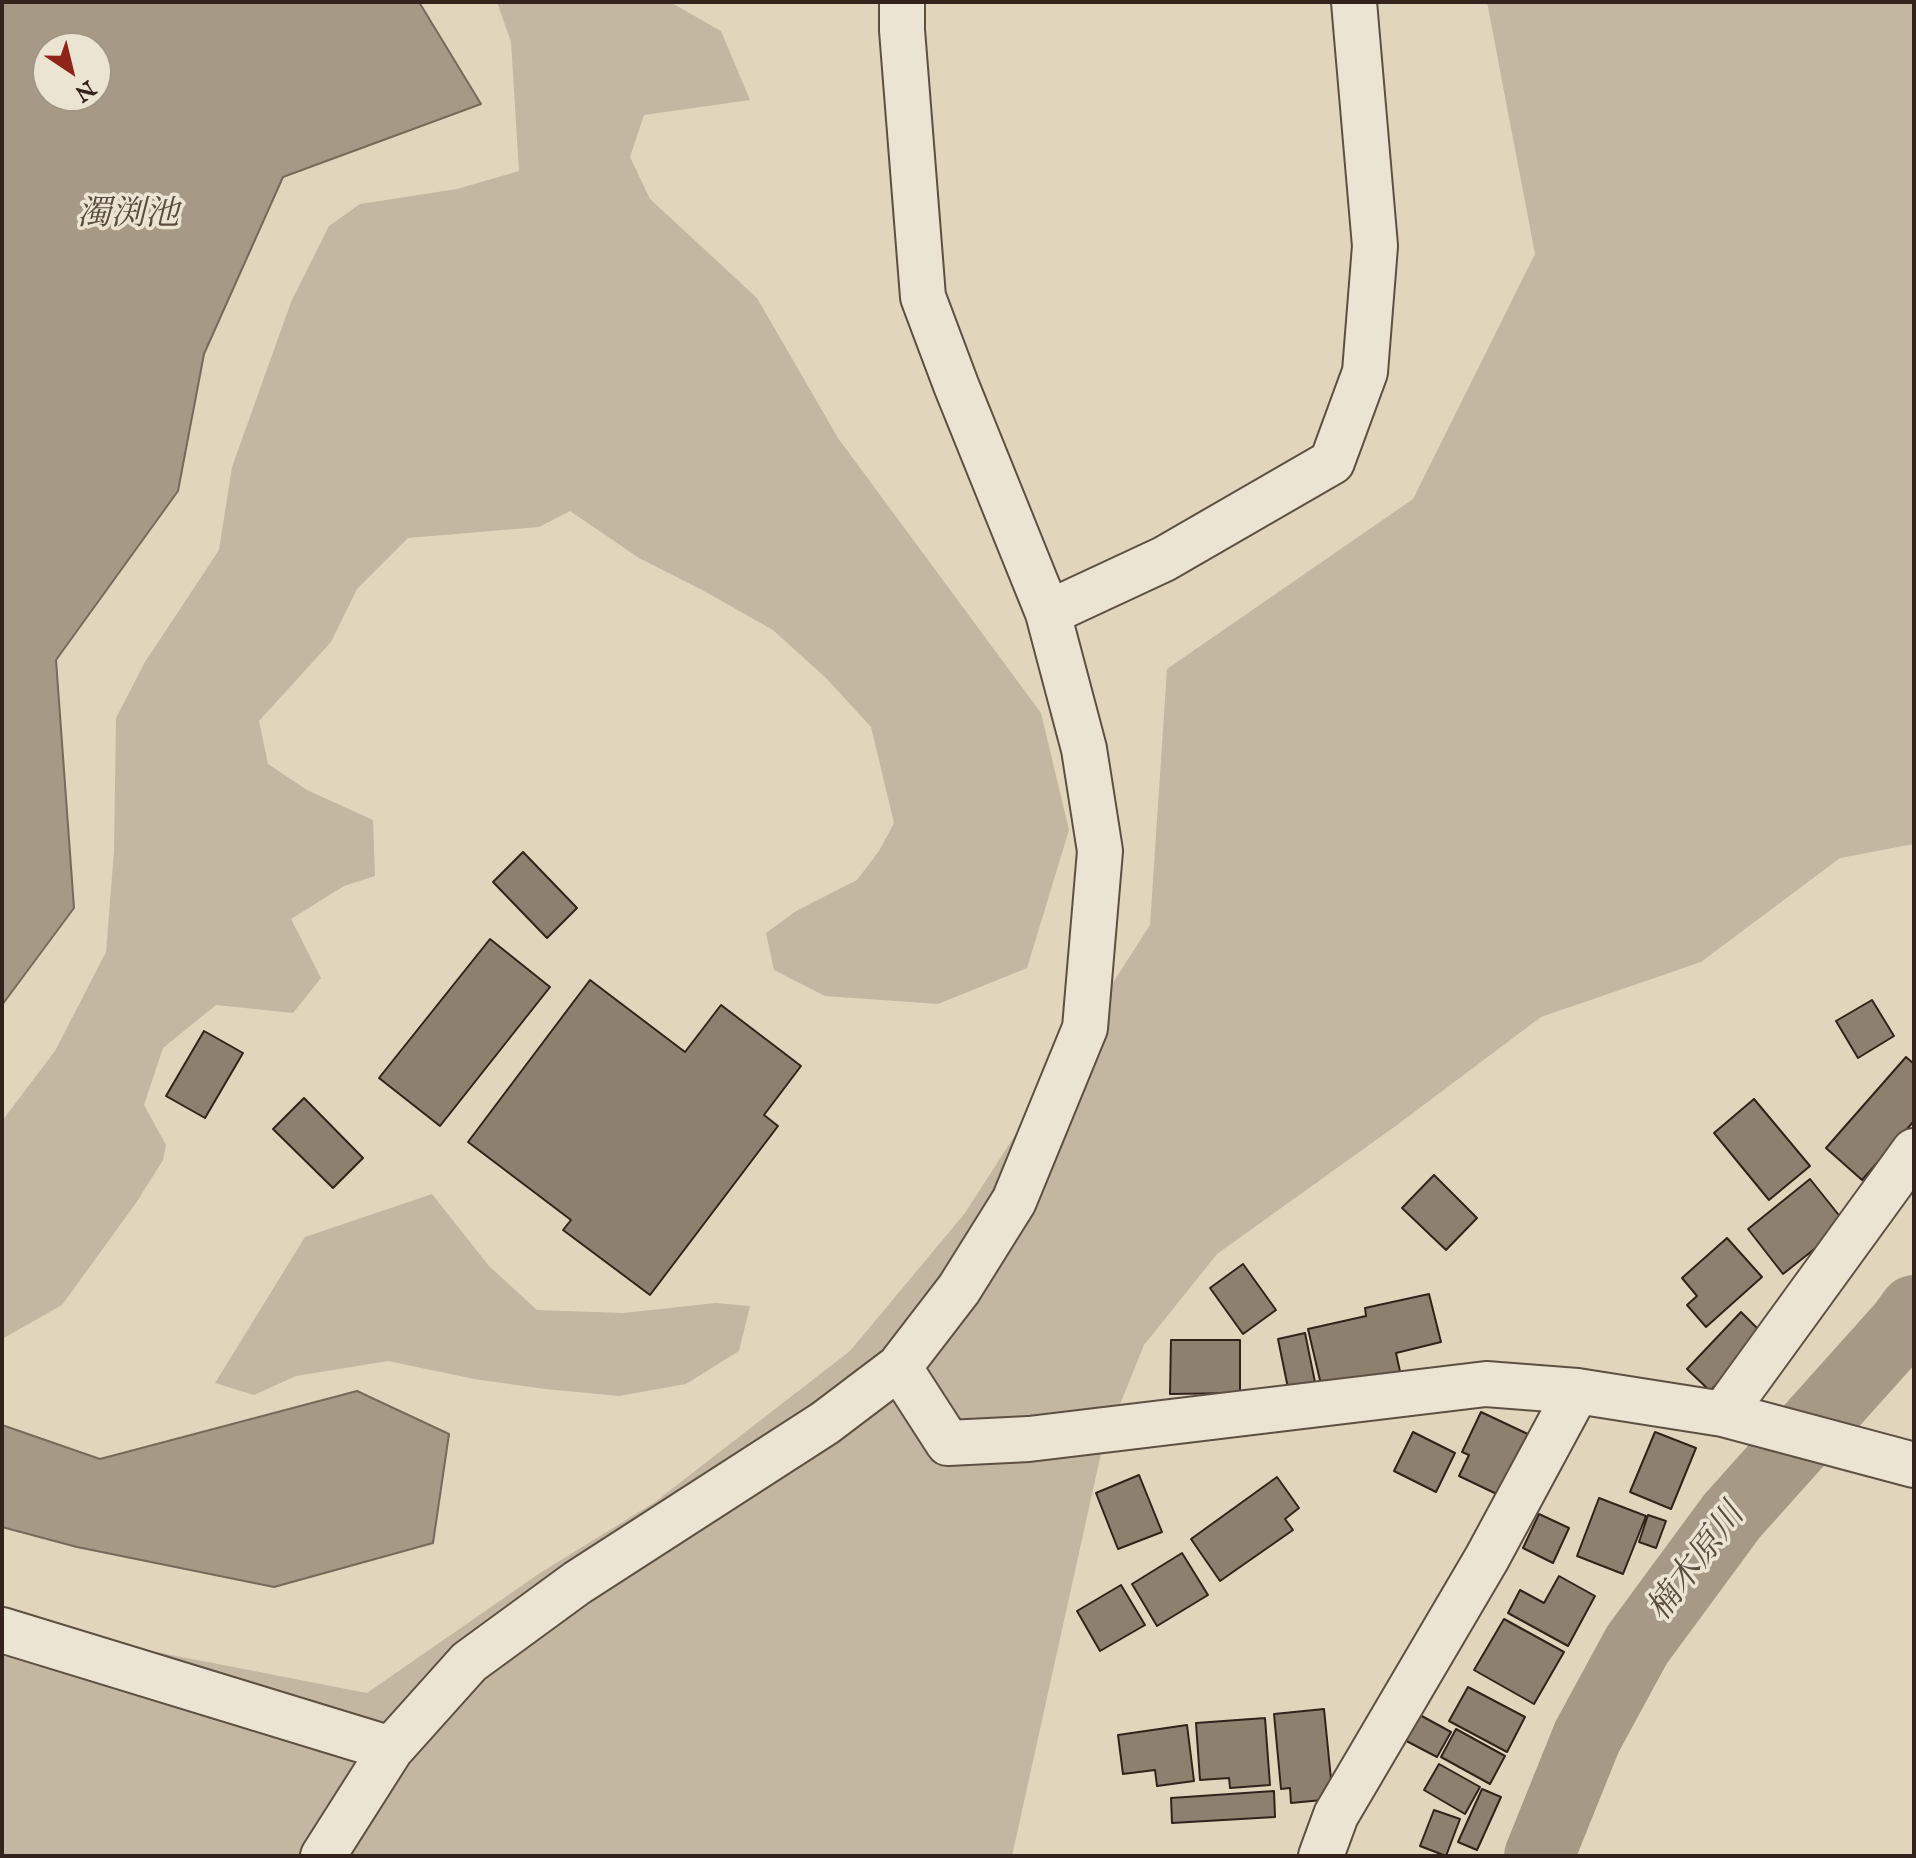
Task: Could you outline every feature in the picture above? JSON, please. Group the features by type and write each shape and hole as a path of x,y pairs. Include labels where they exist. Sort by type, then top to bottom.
{"street":[{"path":"323,1856 391,1749 469,1662 577,1583 825,1423 899,1367 959,1289 1014,1201 1085,1028 1100,851 1084,749 1048,613 923,297 902,2"},
{"path":"1048,613 1164,559 1332,462 1365,372 1375,246 1354,2"},
{"path":"1738,1417 1914,1151"},
{"path":"899,1367 948,1443 1029,1439 1486,1384 1577,1391 1738,1417 1895,1460"},
{"path":"1321,1856 1336,1815 1487,1558 1577,1391"},
{"path":"2,1630 391,1749"}],"shaded area":[{"path":"497,2 670,2 721,31 750,100 644,115 630,157 650,199 757,298 838,438 1041,713 1069,830 1027,968 938,1004 825,996 774,970 766,933 796,911 857,880 879,851 894,823 871,727 826,678 773,630 639,558 570,511 539,527 408,538 357,589 331,642 259,721 268,764 307,790 373,820 375,876 344,886 291,919 321,978 293,1013 216,1005 163,1048 144,1105 166,1145 163,1160 136,1203 62,1305 2,1339 2,1121 55,1051 106,952 114,851 116,718 145,662 219,550 232,467 291,302 329,226 360,204 457,189 519,171 511,42"},
{"path":"1487,2 1914,2 1914,844 1840,858 1701,962 1541,1017 1217,1254 1144,1345 1102,1449 1012,1856 2,1856 2,1622 367,1693 540,1573 655,1502 850,1351 965,1213 1150,925 1167,669 1413,499 1535,254"},
{"path":"432,1194 489,1266 537,1310 623,1313 716,1303 750,1306 739,1351 686,1384 619,1396 474,1379 388,1361 296,1376 254,1395 215,1383 305,1237"}],"water":[{"name":"濁渕池","path":"2,2 419,2 481,104 283,177 204,354 178,491 56,660 74,908 2,1005"},
{"path":"357,1391 449,1434 433,1543 274,1587 77,1547 2,1527 2,1425 100,1459"}],"building":[{"path":"523,852 577,908 547,938 493,882"},
{"path":"490,939 550,987 440,1126 379,1078"},
{"path":"590,980 685,1052 721,1005 801,1066 764,1115 778,1126 650,1295 563,1230 571,1220 468,1142"},
{"path":"1872,1000 1894,1036 1858,1058 1836,1021"},
{"path":"204,1031 243,1053 205,1118 166,1096"},
{"path":"1906,1057 1914,1064 1914,1121 1862,1180 1826,1148"},
{"path":"304,1098 363,1158 333,1188 273,1129"},
{"path":"1754,1099 1810,1166 1769,1200 1714,1133"},
{"path":"1434,1175 1477,1218 1446,1250 1402,1208"},
{"path":"1810,1179 1846,1224 1783,1274 1748,1229"},
{"path":"1727,1238 1762,1277 1706,1327 1687,1305 1697,1296 1682,1278"},
{"path":"1243,1264 1276,1310 1243,1334 1210,1288"},
{"path":"1429,1294 1441,1342 1396,1353 1401,1376 1323,1393 1308,1329 1366,1316 1365,1308"},
{"path":"1741,1312 1764,1335 1710,1391 1687,1369"},
{"path":"1305,1333 1317,1392 1290,1398 1278,1339"},
{"path":"1171,1340 1240,1340 1240,1393 1170,1394"},
{"path":"1481,1412 1532,1436 1503,1497 1459,1476 1469,1455 1462,1452"},
{"path":"1413,1432 1455,1453 1436,1492 1394,1471"},
{"path":"1655,1432 1696,1448 1671,1509 1630,1492"},
{"path":"1139,1475 1162,1532 1118,1549 1096,1493"},
{"path":"1277,1477 1299,1508 1285,1519 1293,1530 1220,1581 1191,1539"},
{"path":"1599,1498 1646,1516 1623,1574 1577,1556"},
{"path":"1539,1514 1569,1528 1553,1563 1523,1548"},
{"path":"1648,1515 1666,1521 1656,1548 1639,1542"},
{"path":"1182,1553 1208,1595 1157,1626 1132,1584"},
{"path":"1559,1576 1595,1596 1568,1646 1508,1613 1520,1590 1544,1603"},
{"path":"1121,1585 1145,1625 1100,1651 1077,1611"},
{"path":"1504,1619 1564,1652 1534,1704 1474,1670"},
{"path":"1468,1687 1525,1717 1507,1752 1449,1721"},
{"path":"1324,1709 1333,1799 1291,1803 1290,1788 1281,1789 1274,1714"},
{"path":"1409,1709 1451,1732 1437,1757 1395,1735"},
{"path":"1265,1718 1270,1785 1230,1788 1229,1778 1200,1780 1196,1723"},
{"path":"1187,1725 1194,1781 1157,1786 1155,1770 1123,1774 1118,1735"},
{"path":"1456,1729 1505,1756 1490,1784 1441,1757"},
{"path":"1439,1764 1480,1787 1465,1814 1424,1790"},
{"path":"1482,1789 1501,1797 1477,1850 1458,1842"},
{"path":"1274,1791 1275,1817 1172,1823 1171,1798"},
{"path":"1434,1810 1460,1819 1446,1856 1420,1846"}],"waterway":[{"name":"楠木原川","path":"1539,1856 1587,1737 1637,1645 1732,1516 1914,1310"}]}
